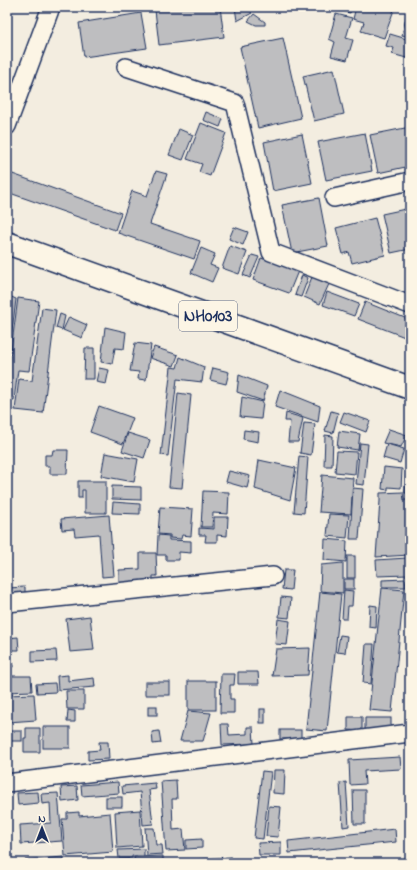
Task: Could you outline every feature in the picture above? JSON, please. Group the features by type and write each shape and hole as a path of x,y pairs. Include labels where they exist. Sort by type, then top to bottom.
{"highway":[{"name":"NH0103","path":"7,244 410,388"}],"street":[{"path":"7,126 51,7"},
{"path":"126,66 234,103 271,252 410,305"},
{"path":"334,198 410,181"},
{"path":"7,602 272,576"},
{"path":"7,783 410,733"}],"building":[{"path":"181,7 220,7 224,37 159,45 155,10"},
{"path":"235,7 245,7 252,13 237,21"},
{"path":"339,7 352,7 350,13 338,10"},
{"path":"356,7 395,7 384,38 361,31 364,22 353,19"},
{"path":"408,9 410,10 410,37 402,35"},
{"path":"141,13 147,48 84,57 79,23"},
{"path":"254,14 265,22 265,25 256,25 248,21"},
{"path":"336,14 352,18 346,38 353,40 347,60 331,56 335,42 329,39"},
{"path":"390,34 410,40 410,59 392,54 394,48 386,46"},
{"path":"283,38 301,118 258,128 240,47"},
{"path":"334,69 344,114 314,121 303,76"},
{"path":"206,112 223,119 220,127 203,120"},
{"path":"201,123 226,133 210,176 199,172 202,164 187,159"},
{"path":"410,127 410,166 378,173 370,135"},
{"path":"179,129 193,135 183,160 169,155"},
{"path":"365,133 372,171 326,180 318,142"},
{"path":"302,134 312,183 273,191 264,142"},
{"path":"156,171 167,174 150,224 200,241 194,259 118,233 132,191 147,196"},
{"path":"7,172 121,213 115,230 7,192"},
{"path":"319,198 328,246 292,253 282,205"},
{"path":"410,208 410,249 391,253 382,214"},
{"path":"375,218 385,255 352,263 349,252 343,254 336,228"},
{"path":"234,227 248,232 243,245 229,239"},
{"path":"230,246 247,252 239,274 222,268"},
{"path":"201,248 215,254 210,265 218,268 212,282 191,273"},
{"path":"252,255 259,257 250,278 243,275"},
{"path":"261,258 298,271 289,293 253,280"},
{"path":"302,275 308,278 301,297 295,295"},
{"path":"312,277 329,284 320,304 304,297"},
{"path":"327,292 359,304 354,316 323,305"},
{"path":"7,295 16,299 9,354 7,354"},
{"path":"18,298 39,301 29,371 18,370 14,400 7,399 7,381"},
{"path":"365,302 410,320 410,339 358,319"},
{"path":"42,308 56,310 43,413 15,410 19,379 32,381"},
{"path":"60,314 65,316 62,330 56,328"},
{"path":"69,317 87,325 82,338 63,330"},
{"path":"105,327 126,332 124,349 115,348 112,364 101,362"},
{"path":"135,343 151,345 146,380 138,379 139,372 130,371"},
{"path":"154,347 178,355 174,366 150,358"},
{"path":"85,348 94,348 94,379 84,379"},
{"path":"180,357 204,367 202,382 177,379 168,456 161,455 171,367 177,368"},
{"path":"99,368 109,370 106,384 96,382"},
{"path":"213,368 229,372 226,384 210,380"},
{"path":"239,375 267,386 263,401 237,392"},
{"path":"280,390 320,406 318,422 275,407"},
{"path":"178,393 191,395 182,488 169,487"},
{"path":"242,397 263,402 261,419 240,417"},
{"path":"99,406 133,418 123,444 90,432"},
{"path":"331,411 338,413 333,433 325,431"},
{"path":"344,412 370,421 366,432 340,422"},
{"path":"286,413 303,418 298,442 288,442 290,421 285,421"},
{"path":"304,423 315,424 311,455 300,453"},
{"path":"389,429 407,435 401,447 383,443"},
{"path":"244,430 259,432 258,442 243,439"},
{"path":"339,431 360,434 358,450 337,447"},
{"path":"128,433 150,440 144,458 122,451"},
{"path":"325,435 333,436 332,466 324,466"},
{"path":"360,443 368,444 364,485 356,484"},
{"path":"387,444 404,449 400,463 383,458"},
{"path":"53,450 68,450 67,474 50,474 50,466 45,466 45,455 52,455"},
{"path":"337,451 357,452 355,474 335,472"},
{"path":"105,453 138,459 134,482 101,476"},
{"path":"299,456 308,457 304,513 294,512"},
{"path":"259,460 296,468 290,500 255,489"},
{"path":"407,466 410,467 410,493 405,493"},
{"path":"384,467 402,469 401,488 388,487 388,490 382,489"},
{"path":"229,471 250,476 247,488 226,482"},
{"path":"322,475 353,478 351,514 319,512"},
{"path":"78,481 106,481 106,513 85,513 85,490 82,490 82,498 78,498"},
{"path":"112,486 141,487 141,500 112,499"},
{"path":"353,488 363,489 359,539 350,539"},
{"path":"203,491 229,492 228,514 213,513 212,527 201,527"},
{"path":"403,492 404,500 410,500 410,555 376,557 380,493"},
{"path":"113,502 140,504 140,514 112,513"},
{"path":"160,507 193,509 191,536 182,535 181,539 170,538 170,535 158,534"},
{"path":"329,514 349,515 347,538 327,536"},
{"path":"109,515 114,576 102,577 99,534 75,536 74,529 62,530 61,519"},
{"path":"214,517 228,517 227,536 217,535 217,542 205,542 206,535 199,535 199,528 214,529"},
{"path":"158,535 169,536 169,540 191,541 191,553 179,552 179,560 166,560 166,555 157,555"},
{"path":"325,539 347,541 346,562 324,560"},
{"path":"140,553 156,553 157,576 153,576 153,584 119,585 119,570 140,569"},
{"path":"347,556 355,556 355,578 347,578"},
{"path":"407,558 408,575 377,576 376,560"},
{"path":"7,560 9,577 7,577"},
{"path":"343,563 343,593 320,591 321,565"},
{"path":"284,570 293,570 291,590 282,589"},
{"path":"344,579 354,579 354,589 344,589"},
{"path":"405,579 406,587 382,587 382,580"},
{"path":"25,587 25,594 7,595 7,588"},
{"path":"382,588 404,590 392,712 369,710"},
{"path":"344,590 353,591 352,606 348,606 347,619 342,619"},
{"path":"320,592 341,594 327,731 306,729"},
{"path":"281,597 291,598 289,618 279,617"},
{"path":"370,605 377,606 376,628 369,627"},
{"path":"90,616 94,650 70,652 66,619"},
{"path":"278,619 290,621 287,645 275,644"},
{"path":"340,635 347,636 345,653 337,652"},
{"path":"18,637 19,650 11,650 13,667 7,668 7,638"},
{"path":"366,644 374,644 371,684 363,683"},
{"path":"310,648 308,675 272,676 276,649"},
{"path":"56,650 57,661 32,662 32,651"},
{"path":"238,672 258,672 259,684 238,684"},
{"path":"221,674 235,674 234,685 230,685 230,699 234,699 234,713 220,713"},
{"path":"68,675 68,681 94,678 95,687 58,690 57,676"},
{"path":"7,676 31,676 32,691 7,692"},
{"path":"188,681 216,681 216,710 188,710"},
{"path":"145,682 170,682 170,695 145,695"},
{"path":"55,683 56,692 37,693 36,684"},
{"path":"66,691 84,691 84,709 67,709"},
{"path":"34,694 36,720 8,722 7,695"},
{"path":"148,706 157,706 157,715 148,715"},
{"path":"260,709 265,709 265,723 260,723"},
{"path":"68,710 75,711 75,722 67,722"},
{"path":"188,711 211,713 203,741 180,741"},
{"path":"348,717 362,717 362,731 348,730"},
{"path":"365,718 391,718 391,730 365,730"},
{"path":"221,724 228,724 229,735 247,734 247,727 253,727 254,744 222,745"},
{"path":"43,727 70,727 70,748 43,748"},
{"path":"26,728 40,728 40,752 24,752"},
{"path":"280,730 301,730 301,739 280,739"},
{"path":"9,731 22,731 22,741 9,741"},
{"path":"159,731 161,743 153,744 152,732"},
{"path":"99,742 108,742 109,759 88,760 88,751 100,750"},
{"path":"400,757 401,769 364,771 365,784 350,785 349,760"},
{"path":"274,770 285,770 284,794 273,793"},
{"path":"262,771 271,772 263,839 254,838"},
{"path":"176,780 177,799 172,799 173,830 183,829 185,850 166,851 161,781"},
{"path":"118,782 119,793 82,796 81,785"},
{"path":"346,782 349,826 343,827 340,783"},
{"path":"155,783 156,789 149,790 153,824 143,825 140,792 123,794 122,786"},
{"path":"77,786 78,800 62,802 61,787"},
{"path":"353,790 365,790 365,824 354,824"},
{"path":"38,792 39,803 18,805 17,793"},
{"path":"58,793 62,841 21,844 20,825 51,823 50,803 42,804 41,794"},
{"path":"106,797 122,797 122,807 106,807"},
{"path":"269,806 281,807 278,837 266,836"},
{"path":"140,810 142,846 117,848 115,812"},
{"path":"79,812 79,816 110,813 113,852 65,856 62,819 67,819 67,813"},
{"path":"145,828 154,828 156,845 162,845 163,854 147,855"},
{"path":"395,829 396,842 289,853 288,841"},
{"path":"202,839 202,848 186,849 186,840"},
{"path":"281,842 281,855 259,855 258,843"},
{"path":"144,849 144,856 119,858 118,850"},
{"path":"163,856 163,863 135,863 134,857"},
{"path":"64,857 64,863 25,863 25,860"},
{"path":"231,857 232,863 191,863 191,860"},
{"path":"129,859 129,863 98,863 97,861"}]}
